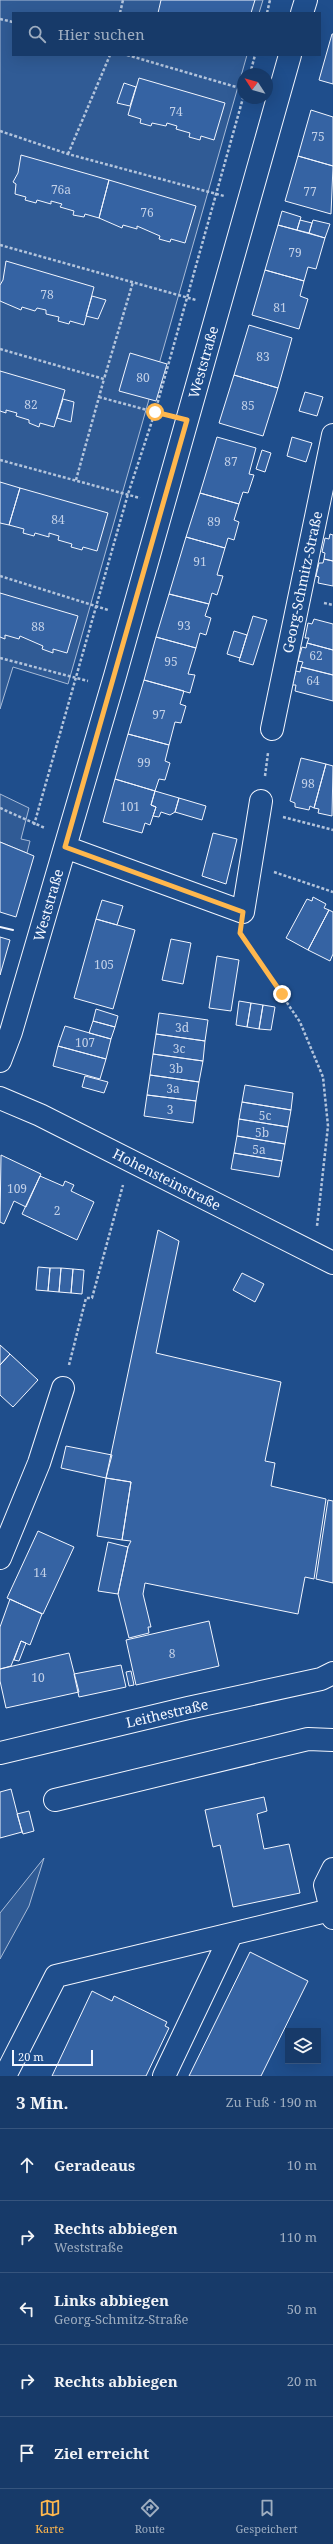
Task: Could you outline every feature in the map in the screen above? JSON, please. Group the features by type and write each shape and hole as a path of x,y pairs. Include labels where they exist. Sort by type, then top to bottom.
{"street":[{"path":"302,12 306,0"},
{"name":"Weststraße","path":"0,1061 11,1032 112,687 290,56"},
{"name":"Georg-Schmitz-Straße","path":"272,729 333,435"},
{"path":"66,841 243,912 260,806"},
{"name":"Hohensteinstraße","path":"0,1098 40,1115 333,1263"},
{"path":"0,1558 17,1520 39,1463 63,1388"},
{"name":"Leithestraße","path":"0,1753 188,1708 321,1679 333,1673"},
{"path":"55,1800 308,1739 333,1740"},
{"path":"5,2076 56,1976 231,1935 332,1914 325,1885 333,1869"},
{"path":"164,2076 231,1935"}],"path":[{"path":"120,12 123,0"},
{"path":"267,12 270,0"},
{"path":"0,19 12,22"},
{"path":"68,154 110,56"},
{"path":"130,56 237,88"},
{"path":"252,68 255,56"},
{"path":"34,825 128,494 155,412 241,104"},
{"path":"0,132 68,154 217,193 248,203"},
{"path":"0,245 219,307"},
{"path":"76,480 133,282"},
{"path":"0,349 104,379"},
{"path":"99,397 187,420"},
{"path":"0,460 163,504"},
{"path":"0,576 131,618"},
{"path":"0,658 76,679 112,687"},
{"path":"272,729 260,806 333,830"},
{"path":"0,808 66,841"},
{"path":"251,864 333,892"},
{"path":"243,912 240,933 300,1022 323,1077 328,1126 314,1254"},
{"path":"63,1388 86,1298 92,1298 130,1160"}],"shaded area":[{"path":"0,0 263,0 259,12 12,12 12,56 247,56 243,68 237,68 237,90 68,684 13,667 0,709"},
{"path":"0,794 29,808 21,839 30,841 27,853 0,842"},
{"path":"44,1858 29,1906 0,1959 0,1913"}],"building":[{"path":"161,0 255,0 251,12 158,12"},
{"path":"333,34 333,84 319,80"},
{"path":"139,78 225,103 214,140 201,136 200,140 189,137 190,133 176,129 177,126 167,123 166,126 152,123 151,126 140,123 141,119 128,115"},
{"path":"124,83 136,87 130,106 117,103"},
{"path":"311,110 333,117 333,166 298,156"},
{"path":"21,155 109,180 99,218 85,214 84,217 73,215 74,211 60,207 62,204 51,201 51,204 37,200 36,203 25,200 26,197 15,194 16,184 13,182 18,173"},
{"path":"298,156 333,166 331,214 285,201"},
{"path":"109,180 196,206 185,243 171,239 170,242 159,239 160,236 137,226 137,229 123,225 122,228 99,218"},
{"path":"282,211 301,217 297,230 278,225"},
{"path":"300,220 312,223 309,233 297,230"},
{"path":"313,220 330,224 325,238 309,233"},
{"path":"278,225 325,238 316,269 308,267 304,281 265,270"},
{"path":"6,261 94,287 84,325 70,321 69,324 58,321 59,317 46,314 46,310 37,308 35,311 22,307 21,310 0,301 0,285 3,280"},
{"path":"265,270 304,281 300,296 308,299 299,329 252,315"},
{"path":"92,296 106,300 98,319 86,316"},
{"path":"249,325 292,338 278,388 234,375"},
{"path":"130,353 167,364 156,401 119,391"},
{"path":"0,371 65,390 54,427 40,423 39,427 29,423 29,420 16,416 17,413 6,410 6,413 0,411"},
{"path":"234,375 278,388 263,436 219,423"},
{"path":"305,392 323,397 317,416 299,411"},
{"path":"63,399 74,402 71,422 57,418"},
{"path":"217,437 256,448 249,474 254,475 248,493 243,492 239,504 200,493"},
{"path":"292,437 312,443 306,462 287,456"},
{"path":"262,450 271,453 265,472 256,469"},
{"path":"0,482 20,488 9,525 0,523"},
{"path":"20,488 108,513 97,551 83,547 82,550 71,547 72,544 58,540 59,536 49,533 49,537 35,533 34,536 23,533 24,529 9,525"},
{"path":"200,493 239,504 234,520 239,522 234,540 228,538 225,548 186,537"},
{"path":"330,534 333,535 333,561 324,559 325,553 322,552 325,538 329,539"},
{"path":"186,537 225,548 217,575 223,576 217,595 212,593 209,604 169,594"},
{"path":"324,559 333,561 333,586 318,583 319,577 316,576 319,563 323,563"},
{"path":"0,593 78,616 67,653 53,649 53,653 42,649 43,646 20,636 19,639 5,635 5,639 0,637"},
{"path":"169,594 209,604 205,616 211,618 206,635 200,633 196,648 156,637"},
{"path":"253,616 267,620 253,665 239,661"},
{"path":"314,619 333,624 333,650 307,643 309,638 305,638 308,623 312,624"},
{"path":"234,631 247,635 240,658 227,654"},
{"path":"156,637 196,648 188,674 195,675 190,693 144,680"},
{"path":"307,643 333,650 333,675 301,667 303,662 298,661 302,647 306,648"},
{"path":"301,667 333,675 333,701 295,691 296,685 292,685 296,671 300,672"},
{"path":"144,680 184,691 180,704 186,706 181,723 175,722 169,745 128,734"},
{"path":"128,734 169,745 165,761 170,763 165,780 159,779 155,791 115,779"},
{"path":"301,758 326,764 314,808 310,806 309,810 295,807 295,803 290,801"},
{"path":"326,764 333,766 332,816 318,813 319,809 314,808"},
{"path":"115,779 155,791 151,805 156,807 150,825 145,823 142,833 103,822"},
{"path":"155,791 179,798 175,812 170,815 161,812 159,817 153,816 156,807 151,805"},
{"path":"179,798 206,806 202,820 175,812"},
{"path":"213,833 237,839 226,884 202,876"},
{"path":"0,842 34,856 16,917 0,912"},
{"path":"313,897 326,904 324,908 329,910 308,950 286,938 307,899 312,901"},
{"path":"102,900 123,906 117,925 96,919"},
{"path":"329,910 333,912 333,954 330,961 308,950"},
{"path":"96,919 135,930 113,1009 74,998"},
{"path":"0,937 10,940 0,975"},
{"path":"171,939 191,943 183,984 162,980"},
{"path":"217,956 239,960 231,1011 209,1008"},
{"path":"239,1001 251,1003 247,1027 236,1025"},
{"path":"251,1003 263,1005 259,1029 247,1027"},
{"path":"263,1005 275,1007 271,1030 259,1029"},
{"path":"96,1009 118,1016 115,1027 93,1021"},
{"path":"159,1013 208,1020 205,1041 156,1034"},
{"path":"93,1021 115,1027 111,1039 89,1033"},
{"path":"65,1026 111,1039 106,1059 58,1046"},
{"path":"156,1034 205,1041 203,1061 153,1054"},
{"path":"58,1046 106,1059 100,1079 53,1066"},
{"path":"153,1054 203,1061 199,1082 150,1075"},
{"path":"150,1075 199,1082 196,1101 147,1095"},
{"path":"85,1076 108,1082 104,1093 82,1087"},
{"path":"245,1085 293,1093 291,1110 242,1102"},
{"path":"147,1095 196,1101 193,1123 144,1116"},
{"path":"242,1102 291,1110 288,1127 239,1119"},
{"path":"239,1119 288,1127 285,1144 237,1136"},
{"path":"237,1136 285,1144 282,1161 234,1153"},
{"path":"234,1153 282,1161 279,1177 231,1169"},
{"path":"1,1155 41,1174 26,1207 14,1201 4,1224 0,1222"},
{"path":"40,1176 63,1186 65,1181 74,1185 71,1191 94,1202 77,1240 22,1214"},
{"path":"158,1230 179,1241 156,1353 281,1382 265,1461 275,1463 271,1486 326,1499 314,1579 305,1577 298,1614 145,1583 143,1594 151,1627 148,1627 149,1633 129,1638 118,1594 128,1547 131,1541 122,1540 131,1482 106,1478"},
{"path":"38,1267 50,1268 48,1291 36,1290"},
{"path":"50,1268 61,1268 59,1292 48,1291"},
{"path":"61,1268 73,1269 71,1293 59,1292"},
{"path":"73,1269 84,1270 82,1294 71,1293"},
{"path":"242,1273 264,1284 255,1302 233,1290"},
{"path":"0,1345 10,1354 0,1365"},
{"path":"10,1354 38,1380 13,1407 0,1395 0,1365"},
{"path":"66,1446 112,1455 106,1478 61,1468"},
{"path":"106,1478 131,1482 122,1540 97,1536"},
{"path":"328,1500 333,1501 333,1583 316,1579"},
{"path":"38,1531 74,1547 43,1614 7,1598"},
{"path":"108,1542 128,1547 118,1594 98,1591"},
{"path":"10,1599 42,1614 30,1645 21,1641 11,1666 0,1669 0,1627"},
{"path":"209,1621 219,1666 136,1685 126,1640"},
{"path":"21,1641 26,1643 19,1661 14,1660"},
{"path":"69,1653 79,1692 6,1708 0,1681 0,1669"},
{"path":"121,1665 126,1687 79,1697 74,1674"},
{"path":"131,1671 134,1685 129,1686 126,1672"},
{"path":"11,1789 22,1832 0,1838 0,1792"},
{"path":"264,1797 267,1811 257,1814 264,1849 289,1844 300,1893 233,1907 220,1845 213,1847 205,1810"},
{"path":"29,1811 34,1831 23,1834 17,1814"},
{"path":"250,1952 308,1981 261,2076 189,2076"},
{"path":"92,1991 112,2001 114,1996 167,2022 165,2026 169,2028 146,2076 52,2076"}],"wall":[{"path":"0,927 13,930"}],"route":[{"path":"155,412 187,420 90,764 65,847 243,912 240,933 246,945 282,994"}]}
